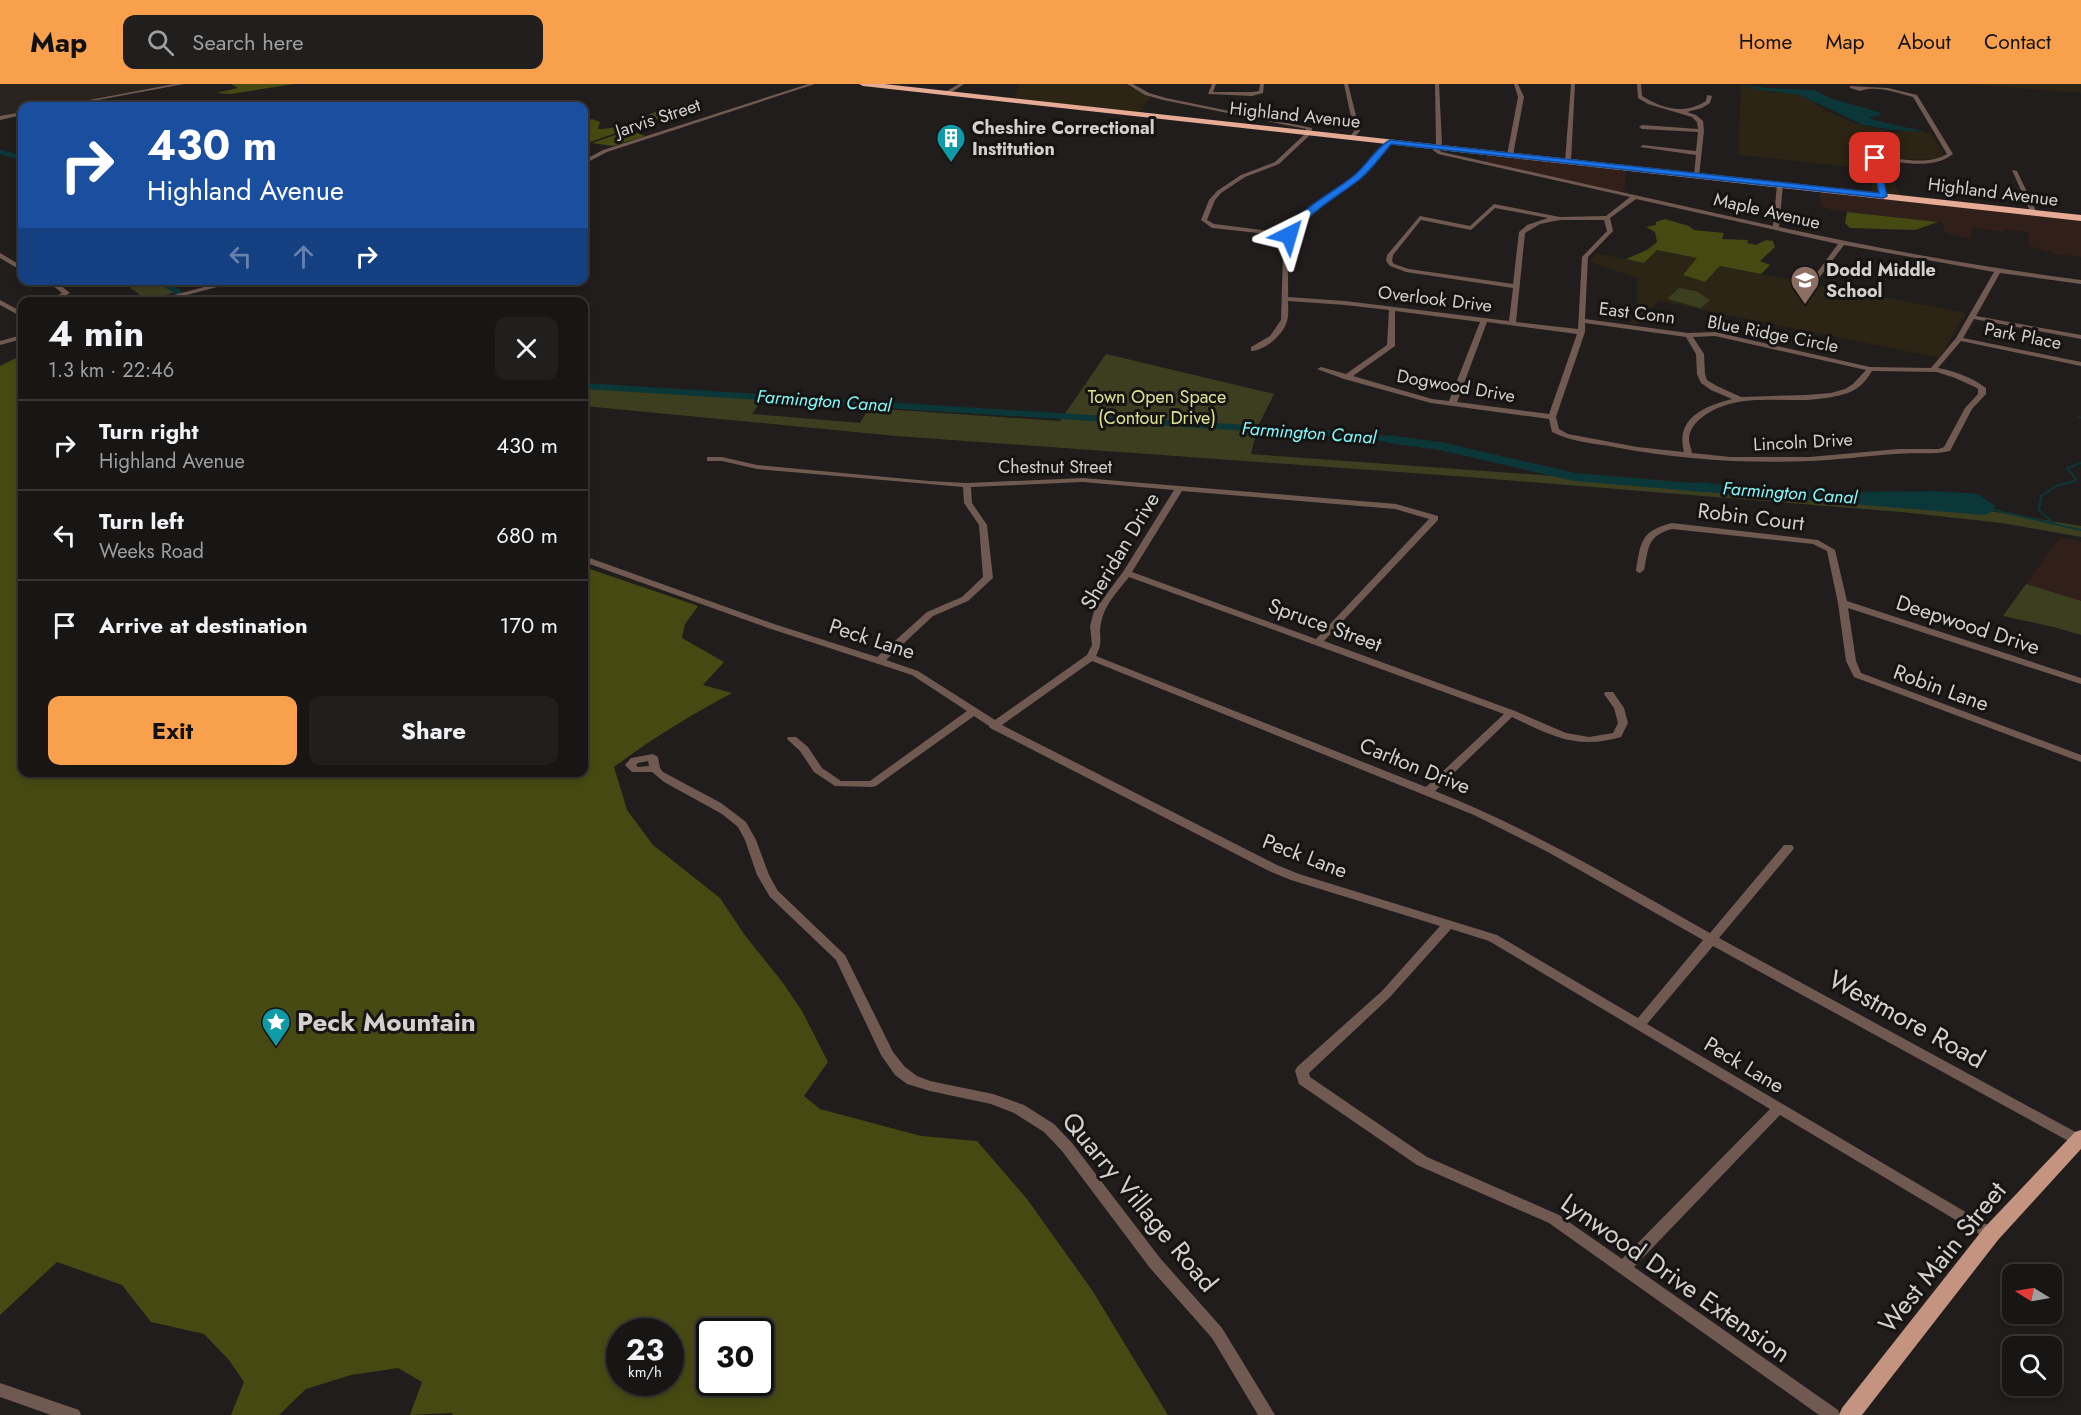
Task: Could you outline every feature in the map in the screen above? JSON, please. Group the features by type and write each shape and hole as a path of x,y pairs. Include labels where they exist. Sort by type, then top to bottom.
{"highway":[{"name":"Highland Avenue","path":"863,84 2081,218"}],"main road":[{"name":"West Main Street","path":"1849,1415 1991,1234 2080,1139"}],"street":[{"path":"82,102 182,84"},
{"name":"Jarvis Street","path":"588,160 605,151 813,84"},
{"path":"947,93 962,84"},
{"path":"1129,84 1155,97 1309,128 1309,133 1277,163 1243,176 1219,192 1212,200 1204,220 1212,226 1289,235"},
{"path":"1206,108 1214,84"},
{"path":"1210,93 1252,94 1261,92 1262,84"},
{"path":"1346,84 1357,131 1352,138"},
{"path":"1437,84 1438,147"},
{"path":"1510,155 1521,97 1516,84"},
{"path":"1568,161 1573,84"},
{"path":"1639,84 1640,98 1682,112 1700,121 1697,175"},
{"path":"1864,88 1899,91 1916,96 1950,154 1946,158 1935,160 1874,155 1854,146 1851,140 1855,138 1872,139 1886,142 1895,148 1889,152 1874,155"},
{"path":"1682,112 1700,107 1708,102 1709,96"},
{"path":"0,118 18,115"},
{"path":"1642,127 1701,131"},
{"path":"1254,349 1280,331 1284,320 1286,253 1289,235 1295,225 1317,205 1359,176 1390,142"},
{"name":"Maple Avenue","path":"1438,147 1436,151 1449,155 1842,243 1998,272 2081,282"},
{"path":"1643,147 1697,153"},
{"path":"1874,155 1883,196"},
{"path":"2014,171 2034,213"},
{"path":"1776,228 1780,185"},
{"path":"1512,323 1522,232 1527,226 1562,219 1607,218 1634,197"},
{"path":"1516,286 1408,271 1392,265 1389,255 1420,218 1472,228 1494,206 1562,219"},
{"path":"1552,417 1581,332 1583,263 1585,257 1610,231 1607,218"},
{"path":"1811,285 1842,243"},
{"path":"0,255 18,266"},
{"name":"Park Place","path":"1934,369 1959,339 1998,272"},
{"path":"56,285 67,293 59,297"},
{"path":"171,297 220,285"},
{"name":"Overlook Drive","path":"1285,299 1392,309 1581,332"},
{"path":"0,302 18,311"},
{"path":"1347,377 1391,346 1392,309"},
{"path":"1972,317 2081,338"},
{"path":"1452,404 1484,320"},
{"name":"East Conn","path":"1582,321 1688,335"},
{"name":"Blue Ridge Circle","path":"1688,335 1715,334 1870,369 1894,372 1934,369"},
{"name":"Blue Ridge Circle","path":"1688,335 1700,354 1701,374 1704,381 1740,399"},
{"path":"0,344 18,338"},
{"name":"Park Place","path":"1959,339 2081,364"},
{"name":"Dogwood Drive","path":"1321,369 1400,393 1452,404 1552,417"},
{"path":"1689,456 1685,438 1688,427 1712,408 1740,399 1829,395 1845,391 1862,382 1870,369"},
{"name":"Lincoln Drive","path":"1552,417 1555,430 1566,436 1689,456 1774,460 1898,451 1938,451 1947,449 1969,408 1982,394 1982,388 1934,369"},
{"name":"Chestnut Street","path":"710,459 722,459 757,467 967,485 1083,480 1396,507 1435,518 1318,641"},
{"path":"879,660 930,614 965,599 988,578 982,525 968,503 967,485"},
{"name":"Sheridan Drive","path":"1091,657 1097,645 1095,626 1099,611 1127,573 1179,489"},
{"name":"Robin Court","path":"1640,570 1646,540 1653,530 1672,526 1815,542 1831,550 1843,603"},
{"name":"Peck Lane","path":"588,560 771,626 879,660 926,678 994,726 1273,867 1295,877 1493,938 1991,1234"},
{"name":"Spruce Street","path":"1127,573 1511,713 1563,737 1584,741 1603,740 1617,735 1623,723 1619,708 1609,694"},
{"name":"Deepwood Drive","path":"1843,603 2081,681"},
{"name":"Robin Lane","path":"1843,603 1851,660 1857,675 2081,759"},
{"path":"994,726 1091,657"},
{"name":"Carlton Drive","path":"1091,657 1478,812 1550,848 1712,940"},
{"path":"792,739 804,749 818,770 839,784 872,784 972,712"},
{"path":"1428,792 1511,713"},
{"name":"Quarry Village Road","path":"655,769 666,779 735,818 748,833 766,881 774,894 840,957 888,1055 900,1071 912,1080 930,1086 993,1099 1019,1109 1035,1117 1055,1134 1155,1263 1217,1333 1267,1415"},
{"path":"1639,1025 1788,848"},
{"name":"Lynwood Drive Extension","path":"1449,924 1386,994 1302,1071 1304,1080 1422,1161 1554,1220 1832,1415"},
{"name":"Westmore Road","path":"1712,940 2080,1139"},
{"path":"1623,1268 1778,1109"},
{"path":"0,1390 73,1415"}],"shaded area":[{"path":"0,84 175,84 74,102 18,102 18,113 0,116"},
{"path":"1019,84 1124,84 1151,97 1139,113 1015,99"},
{"path":"1964,84 2081,84 2081,93 2017,88"},
{"path":"1741,85 1770,92 1798,93 1827,111 1857,124 1893,132 1907,130 1931,133 1946,159 1885,160 1900,196 1872,193 1870,169 1739,155 1739,129 1705,125 1739,128"},
{"path":"1487,154 1626,170 1625,189 1622,192 1614,191 1485,162"},
{"path":"1820,191 2081,220 2081,257 2056,254 2030,246 2028,232 2004,229 2003,232 1972,227 1971,239 1945,233 1943,223 1832,210 1823,207 1820,202"},
{"name":"Dodd Middle School","path":"1657,250 1698,258 1683,275 1705,282 1720,266 1966,313 1939,358 1659,301 1637,324 1629,323 1643,311 1637,310 1637,278 1590,262 1596,253 1644,263"},
{"path":"2060,537 2081,542 2081,635 2003,616"}],"green space":[{"path":"231,84 294,84 231,94 216,93 238,88"},
{"path":"696,102 700,104 588,141 588,120 592,119 600,122 598,129 610,128 647,119 646,116 660,110"},
{"path":"630,130 645,136 613,146 592,143"},
{"path":"1847,212 1938,222 1915,230 1850,228 1845,223"},
{"path":"1665,219 1689,226 1694,230 1724,233 1722,239 1748,240 1747,243 1756,245 1766,240 1773,241 1775,247 1760,261 1770,265 1761,274 1720,266 1705,282 1683,275 1697,258 1657,250 1644,263 1626,259 1647,250 1657,242 1655,232 1646,227 1656,225 1656,222"},
{"path":"126,285 165,285 177,292 158,297 143,297"},
{"path":"1679,288 1696,291 1710,300 1701,308 1667,299"},
{"name":"Town Open Space (Contour Drive)","path":"1106,354 1274,394 1258,426 1251,454 1568,477 1573,473 1625,480 1977,509 2081,526 2081,537 2002,523 1901,512 1468,477 896,436 588,406 588,385 763,398 752,414 860,423 869,408 1060,421"},
{"path":"18,357 18,777 588,777 588,568 698,606 685,624 682,638 724,662 703,685 732,693 672,728 614,767 627,810 653,845 720,898 802,1011 828,1062 804,1096 820,1109 921,1136 977,1141 1027,1199 1092,1290 1168,1415 453,1415 452,1413 410,1415 422,1382 398,1368 351,1375 306,1389 279,1415 231,1415 244,1382 229,1360 204,1334 151,1322 122,1285 57,1262 0,1315 0,366"},
{"path":"2026,584 2081,601 2081,635 2003,616"}],"water":[{"path":"1742,84 1766,88 1814,90 1832,99 1879,112 1880,116 1869,117 1874,120 1926,132 1863,125 1800,95 1760,90"},
{"path":"1701,482 1737,487 1849,492 1938,491 1978,494 1995,506 1994,510 1985,515 1695,491 1693,484"}],"waterway":[{"name":"Farmington Canal","path":"0,152 18,157"},
{"name":"Farmington Canal","path":"167,285 178,292"},
{"name":"Farmington Canal","path":"588,386 1360,435 1400,441"},
{"name":"Farmington Canal","path":"1389,439 1440,446 1575,477 1705,488"},
{"path":"2053,523 2039,510 2041,496 2056,486 2075,481 2076,479 2067,468 2081,463"},
{"path":"1994,510 2081,530"}],"place":[{"name":"Cheshire Correctional Institution","path":"951,164"},
{"name":"Dodd Middle School","path":"1805,306"},
{"name":"Peck Mountain","path":"276,1048"}],"route":[{"path":"1289,235 1305,215 1359,176 1390,142 1883,196 1875,158"}]}
